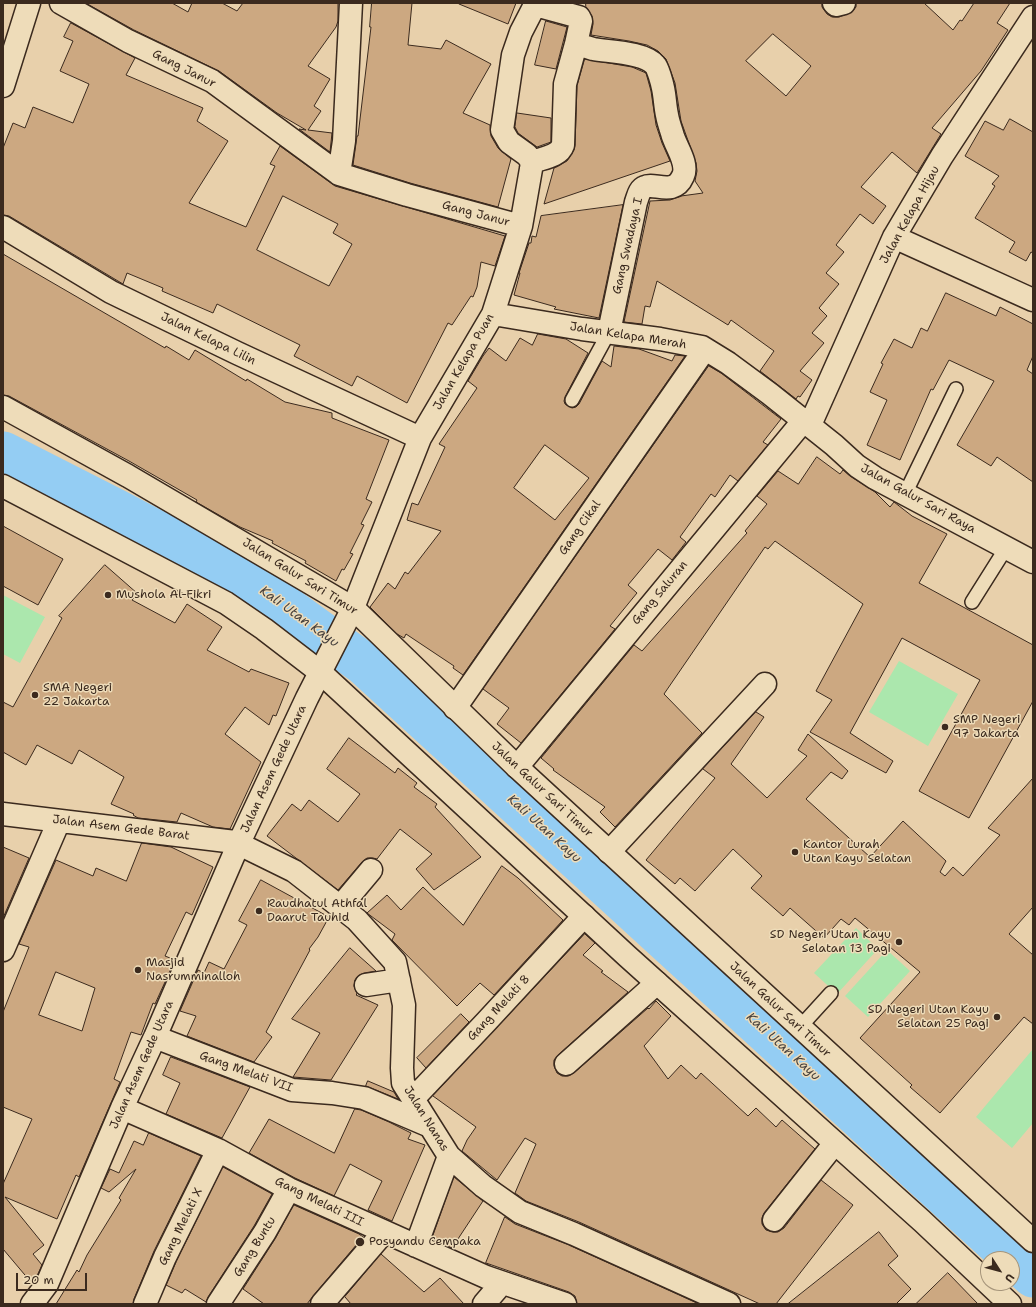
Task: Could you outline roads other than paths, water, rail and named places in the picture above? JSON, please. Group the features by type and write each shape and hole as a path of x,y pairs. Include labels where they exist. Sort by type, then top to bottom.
{"street":[{"path":"3,86 29,3"},
{"name":"Gang Janur","path":"61,3 128,41 212,81 340,174 407,195 521,226"},
{"path":"340,174 344,141 352,3"},
{"path":"834,3 836,5 844,3"},
{"path":"536,4 579,16 581,22 576,44 565,84 562,150 556,154 532,162 527,155 508,142 502,130 513,55 521,32 536,4"},
{"name":"Jalan Kelapa Hijau","path":"805,421 897,233 946,149 1033,17"},
{"name":"Gang Swadaya I","path":"576,44 644,58 655,65 663,88 667,116 673,137 684,165 684,176 680,181 670,187 647,186 641,190 636,202 609,332"},
{"name":"Jalan Kelapa Puan","path":"324,666 352,610 420,438 493,314 521,226 532,162"},
{"name":"Jalan Kelapa Lilin","path":"3,227 112,292 237,353 420,438"},
{"path":"897,233 1033,300"},
{"name":"Jalan Kelapa Merah","path":"493,314 582,329 660,338 705,349 728,363 805,421"},
{"name":"Gang Cikal","path":"455,708 705,349"},
{"name":"Jalan Galur Sari Timur","path":"3,407 128,476 352,610 609,852 800,1027 1031,1234"},
{"name":"Jalan Galur Sari Raya","path":"805,421 857,466 875,478 1033,562"},
{"name":"Gang Saluran","path":"517,767 805,421"},
{"path":"3,486 226,603 264,629 324,666 584,916 922,1221 1010,1304"},
{"name":"Jalan Asem Gede Utara","path":"32,1304 47,1284 122,1108 155,1038 239,843 307,698 324,666"},
{"path":"609,852 765,684"},
{"name":"Jalan Asem Gede Barat","path":"3,814 239,843"},
{"path":"3,950 59,821"},
{"name":"Jalan Nanas","path":"239,843 294,871 357,920 395,962 404,1005 403,1083 449,1156 483,1186 520,1212 574,1234 729,1304"},
{"path":"340,907 371,870"},
{"name":"Gang Melati 8","path":"413,1099 584,916"},
{"path":"366,985 399,980"},
{"path":"566,1064 656,982"},
{"name":"Gang Melati VII","path":"155,1038 292,1090 332,1093 364,1098 430,1126"},
{"name":"Gang Melati III","path":"122,1108 218,1150 289,1189 384,1232 486,1277 565,1304"},
{"path":"774,1220 835,1143"},
{"name":"Gang Melati X","path":"144,1304 218,1150"},
{"path":"416,1246 449,1156"},
{"name":"Gang Buntu","path":"218,1304 265,1232 289,1189"},
{"path":"322,1304 384,1232"},
{"path":"484,1304 502,1283"}],"lane":[{"path":"572,400 609,332"},
{"path":"905,494 956,389"},
{"path":"972,602 1006,548"},
{"path":"800,1027 831,993"}],"waterway":[{"name":"Kali Utan Kayu","path":"3,453 248,580 363,663 1033,1276"}],"place":[{"name":"Mushola Al-Fikri","path":"108,595"},
{"name":"SMA Negeri 22 Jakarta","path":"35,695"},
{"name":"SMP Negeri 97 Jakarta","path":"945,727"},
{"name":"Kantor Lurah Utan Kayu Selatan","path":"795,852"},
{"name":"Raudhatul Athfal Daarut Tauhid","path":"259,911"},
{"name":"SD Negeri Utan Kayu Selatan 13 Pagi","path":"899,942"},
{"name":"Masjid Nasrumminalloh","path":"138,970"},
{"name":"SD Negeri Utan Kayu Selatan 25 Pagi","path":"997,1017"},
{"name":"Posyandu Cempaka","path":"360,1242"}]}
